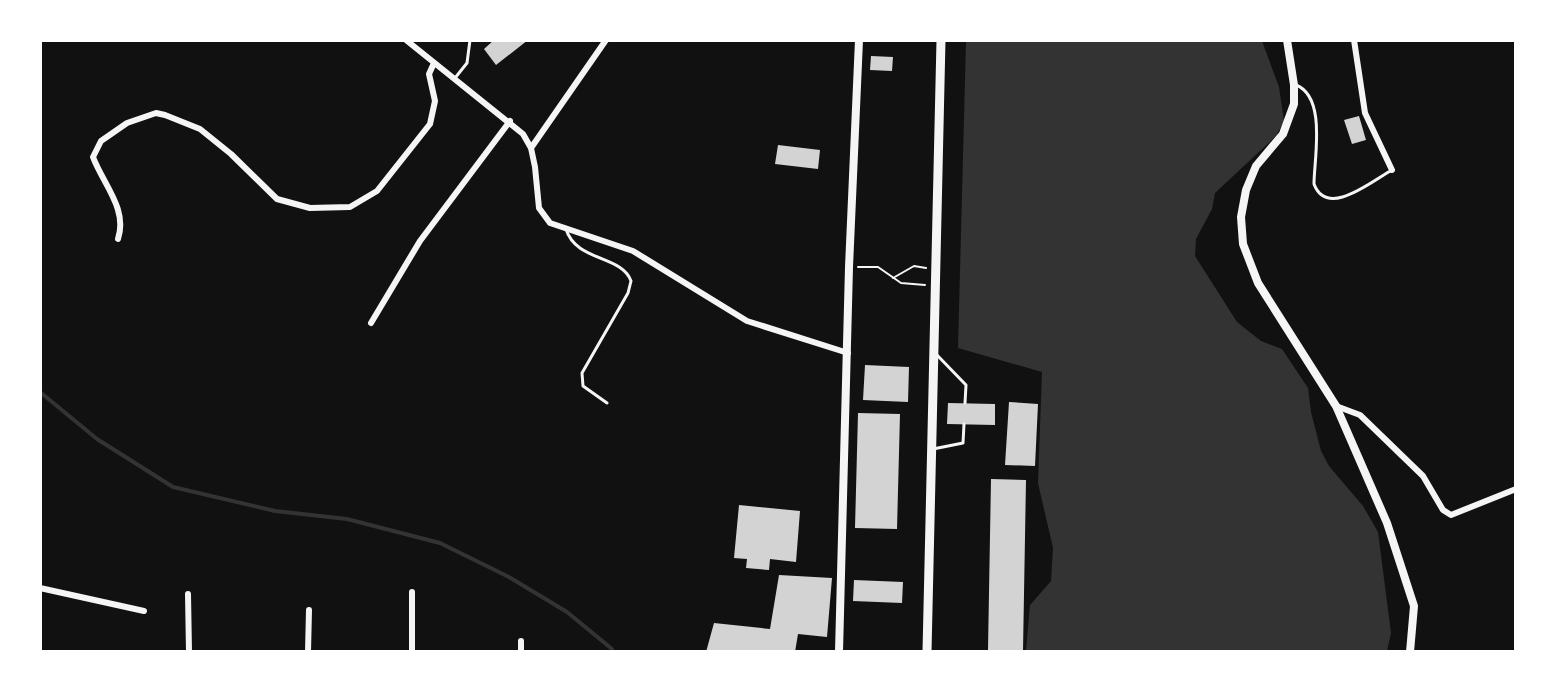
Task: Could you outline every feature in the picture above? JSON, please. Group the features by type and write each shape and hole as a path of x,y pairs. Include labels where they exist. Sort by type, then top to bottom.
{"highway":[{"path":"927,651 941,40"}],"street":[{"path":"406,40 510,121 523,134 531,148 538,208 550,223 633,251 747,321 848,353"},
{"path":"531,148 606,40"},
{"path":"839,651 849,267 859,40"},
{"path":"1287,40 1294,85 1294,104 1289,123 1276,144 1256,166 1246,190 1241,230 1246,257 1258,283 1336,406 1387,523 1414,606 1410,651"},
{"path":"1354,40 1365,113 1392,170"},
{"path":"118,239 121,226 119,211 93,157 100,141 127,123 156,113 188,122 231,154 277,199 310,208 350,207 377,191 430,124 435,101 429,74 434,63"},
{"path":"371,323 420,242 510,121"},
{"path":"1336,406 1360,415 1423,476 1443,510 1451,515 1515,489"},
{"path":"40,588 144,611"},
{"path":"412,592 412,651"},
{"path":"188,594 189,651"},
{"path":"308,651 309,610"},
{"path":"520,651 521,641"}],"lane":[{"path":"455,78 466,63 470,40"},
{"path":"1294,85 1307,92 1316,118 1314,184 1318,193 1332,200 1342,198 1392,170"},
{"path":"566,229 574,245 624,270 631,281 628,293 582,373 583,386 607,403"},
{"path":"934,352 966,385 965,403"},
{"path":"932,450 963,443 964,424"}],"path":[{"path":"893,278 914,266 936,269"},
{"path":"849,267 878,267 901,283 936,286"}],"shaded area":[{"path":"966,41 1262,41 1279,87 1284,121 1276,136 1215,193 1212,209 1196,239 1195,256 1237,322 1261,341 1282,349 1308,388 1311,412 1321,451 1329,466 1363,506 1378,532 1391,633 1387,651 1026,651 1030,605 1051,581 1053,548 1038,483 1042,372 958,348"}],"building":[{"path":"494,40 528,40 496,65 484,49"},
{"path":"871,56 893,57 892,71 870,70"},
{"path":"1359,116 1366,140 1352,144 1344,120"},
{"path":"778,145 820,150 818,169 775,164"},
{"path":"865,365 909,367 908,402 863,400"},
{"path":"1009,402 1038,404 1035,466 1005,465"},
{"path":"948,403 995,404 995,425 947,424"},
{"path":"858,413 900,414 897,529 855,528"},
{"path":"991,479 1026,480 1023,651 988,650"},
{"path":"739,505 800,511 796,562 770,559 769,570 746,568 747,559 734,558"},
{"path":"779,575 832,578 827,637 798,634 795,652 706,652 714,623 770,629"},
{"path":"854,580 903,582 902,603 853,601"}],"waterway":[{"path":"40,392 97,439 173,487 275,511 347,519 440,543 509,577 567,612 612,649"}]}
